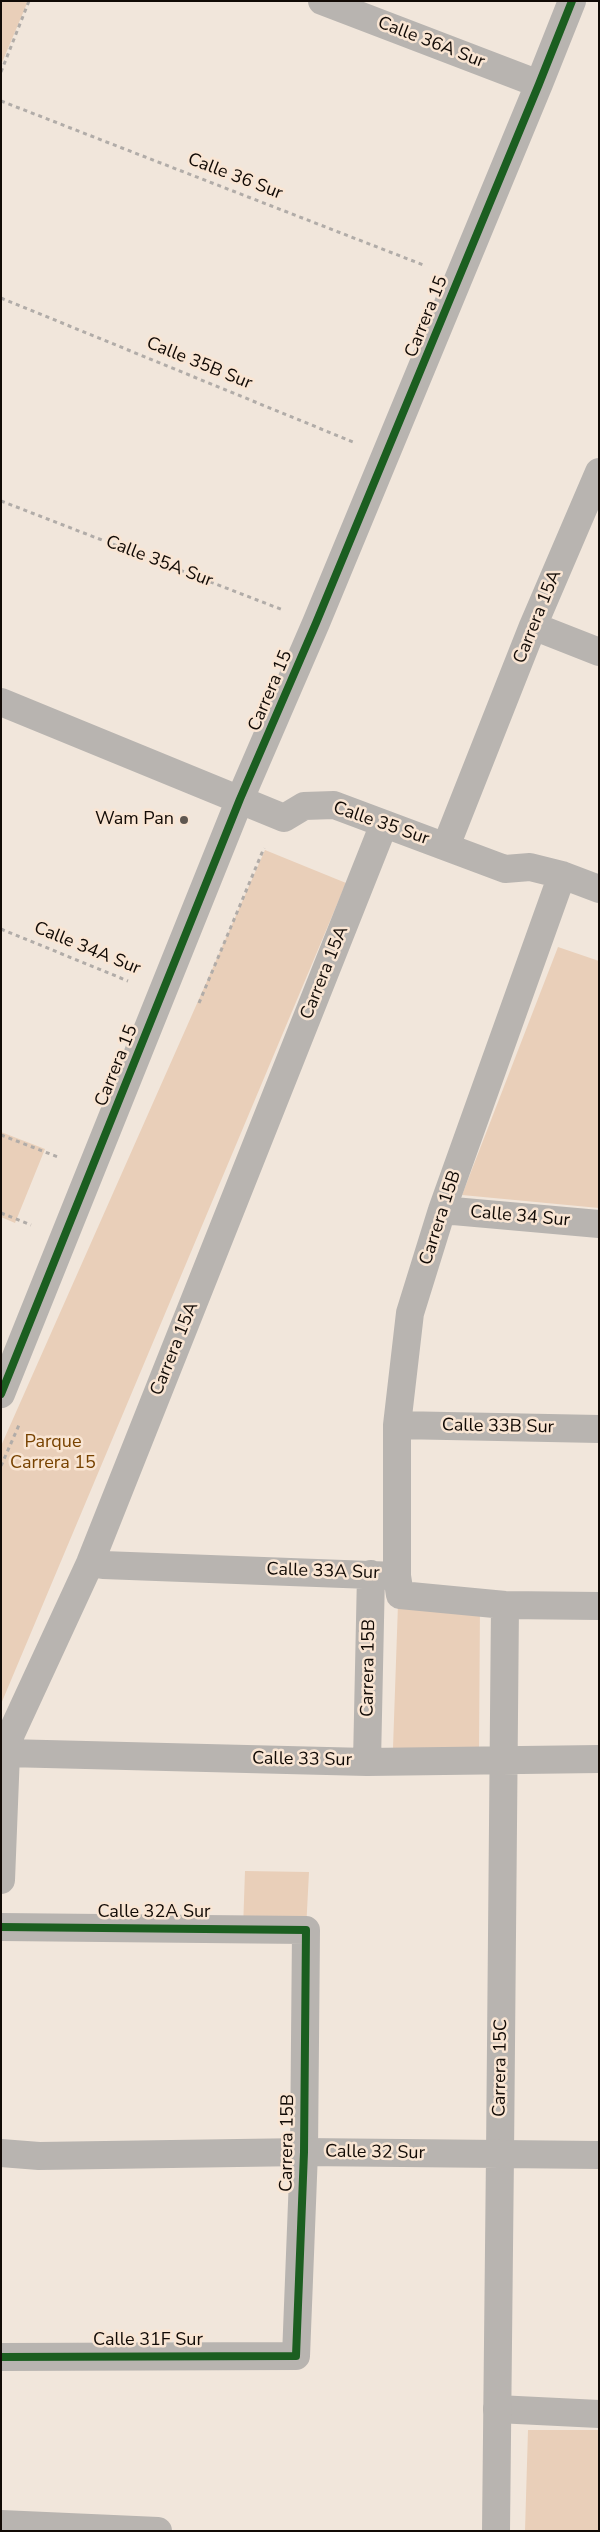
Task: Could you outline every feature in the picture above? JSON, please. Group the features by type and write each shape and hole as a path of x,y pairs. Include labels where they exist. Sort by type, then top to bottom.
{"street":[{"name":"Calle 36A Sur","path":"322,1 539,84"},
{"name":"Carrera 15","path":"1,1394 240,798 386,456 572,1"},
{"name":"Carrera 15A","path":"446,846 533,626 599,472"},
{"path":"533,626 599,652"},
{"name":"Calle 35 Sur","path":"1,702 240,798 284,818 304,806 334,805 505,870 530,867 562,875 599,889"},
{"name":"Carrera 15A","path":"1,1880 6,1753 11,1734 90,1562 384,824"},
{"name":"Carrera 15B","path":"367,1762 397,1425 410,1313 442,1210 562,875"},
{"name":"Calle 34 Sur","path":"442,1210 599,1224"},
{"name":"Calle 33B Sur","path":"397,1425 599,1430"},
{"name":"Calle 33A Sur","path":"90,1562 103,1566 384,1575 400,1595 505,1605 599,1606"},
{"name":"Carrera 15C","path":"496,2531 505,1605"},
{"name":"Calle 33 Sur","path":"6,1753 367,1762 504,1762 599,1759"},
{"name":"Calle 32A Sur","path":"1,1927 306,1930"},
{"name":"Carrera 15B","path":"296,2356 304,2152 306,1930"},
{"name":"Calle 32 Sur","path":"1,2153 39,2156 304,2152 599,2155"},
{"name":"Calle 31F Sur","path":"1,2357 296,2356"},
{"path":"497,2409 599,2414"},
{"path":"1,2524 158,2531"}],"path":[{"path":"1,72 29,1"},
{"path":"1,1134 91,1170"}],"green space":[{"path":"1,1 28,1 1,65"},
{"name":"Parque Carrera 15","path":"265,850 346,883 1,1704 1,1446"},
{"path":"558,947 599,961 599,1208 462,1195"},
{"path":"1,1132 45,1149 15,1223 1,1217"},
{"path":"398,1604 480,1604 479,1752 393,1748"},
{"path":"245,1871 309,1872 306,1930 243,1929"},
{"path":"528,2430 599,2430 599,2531 525,2531"}],"cycle path":[{"path":"1,1394 240,799 316,623 572,1"},
{"path":"1,1927 306,1930 304,2152 296,2356 1,2357"}],"place":[{"name":"Wam Pan","path":"184,820"}]}
